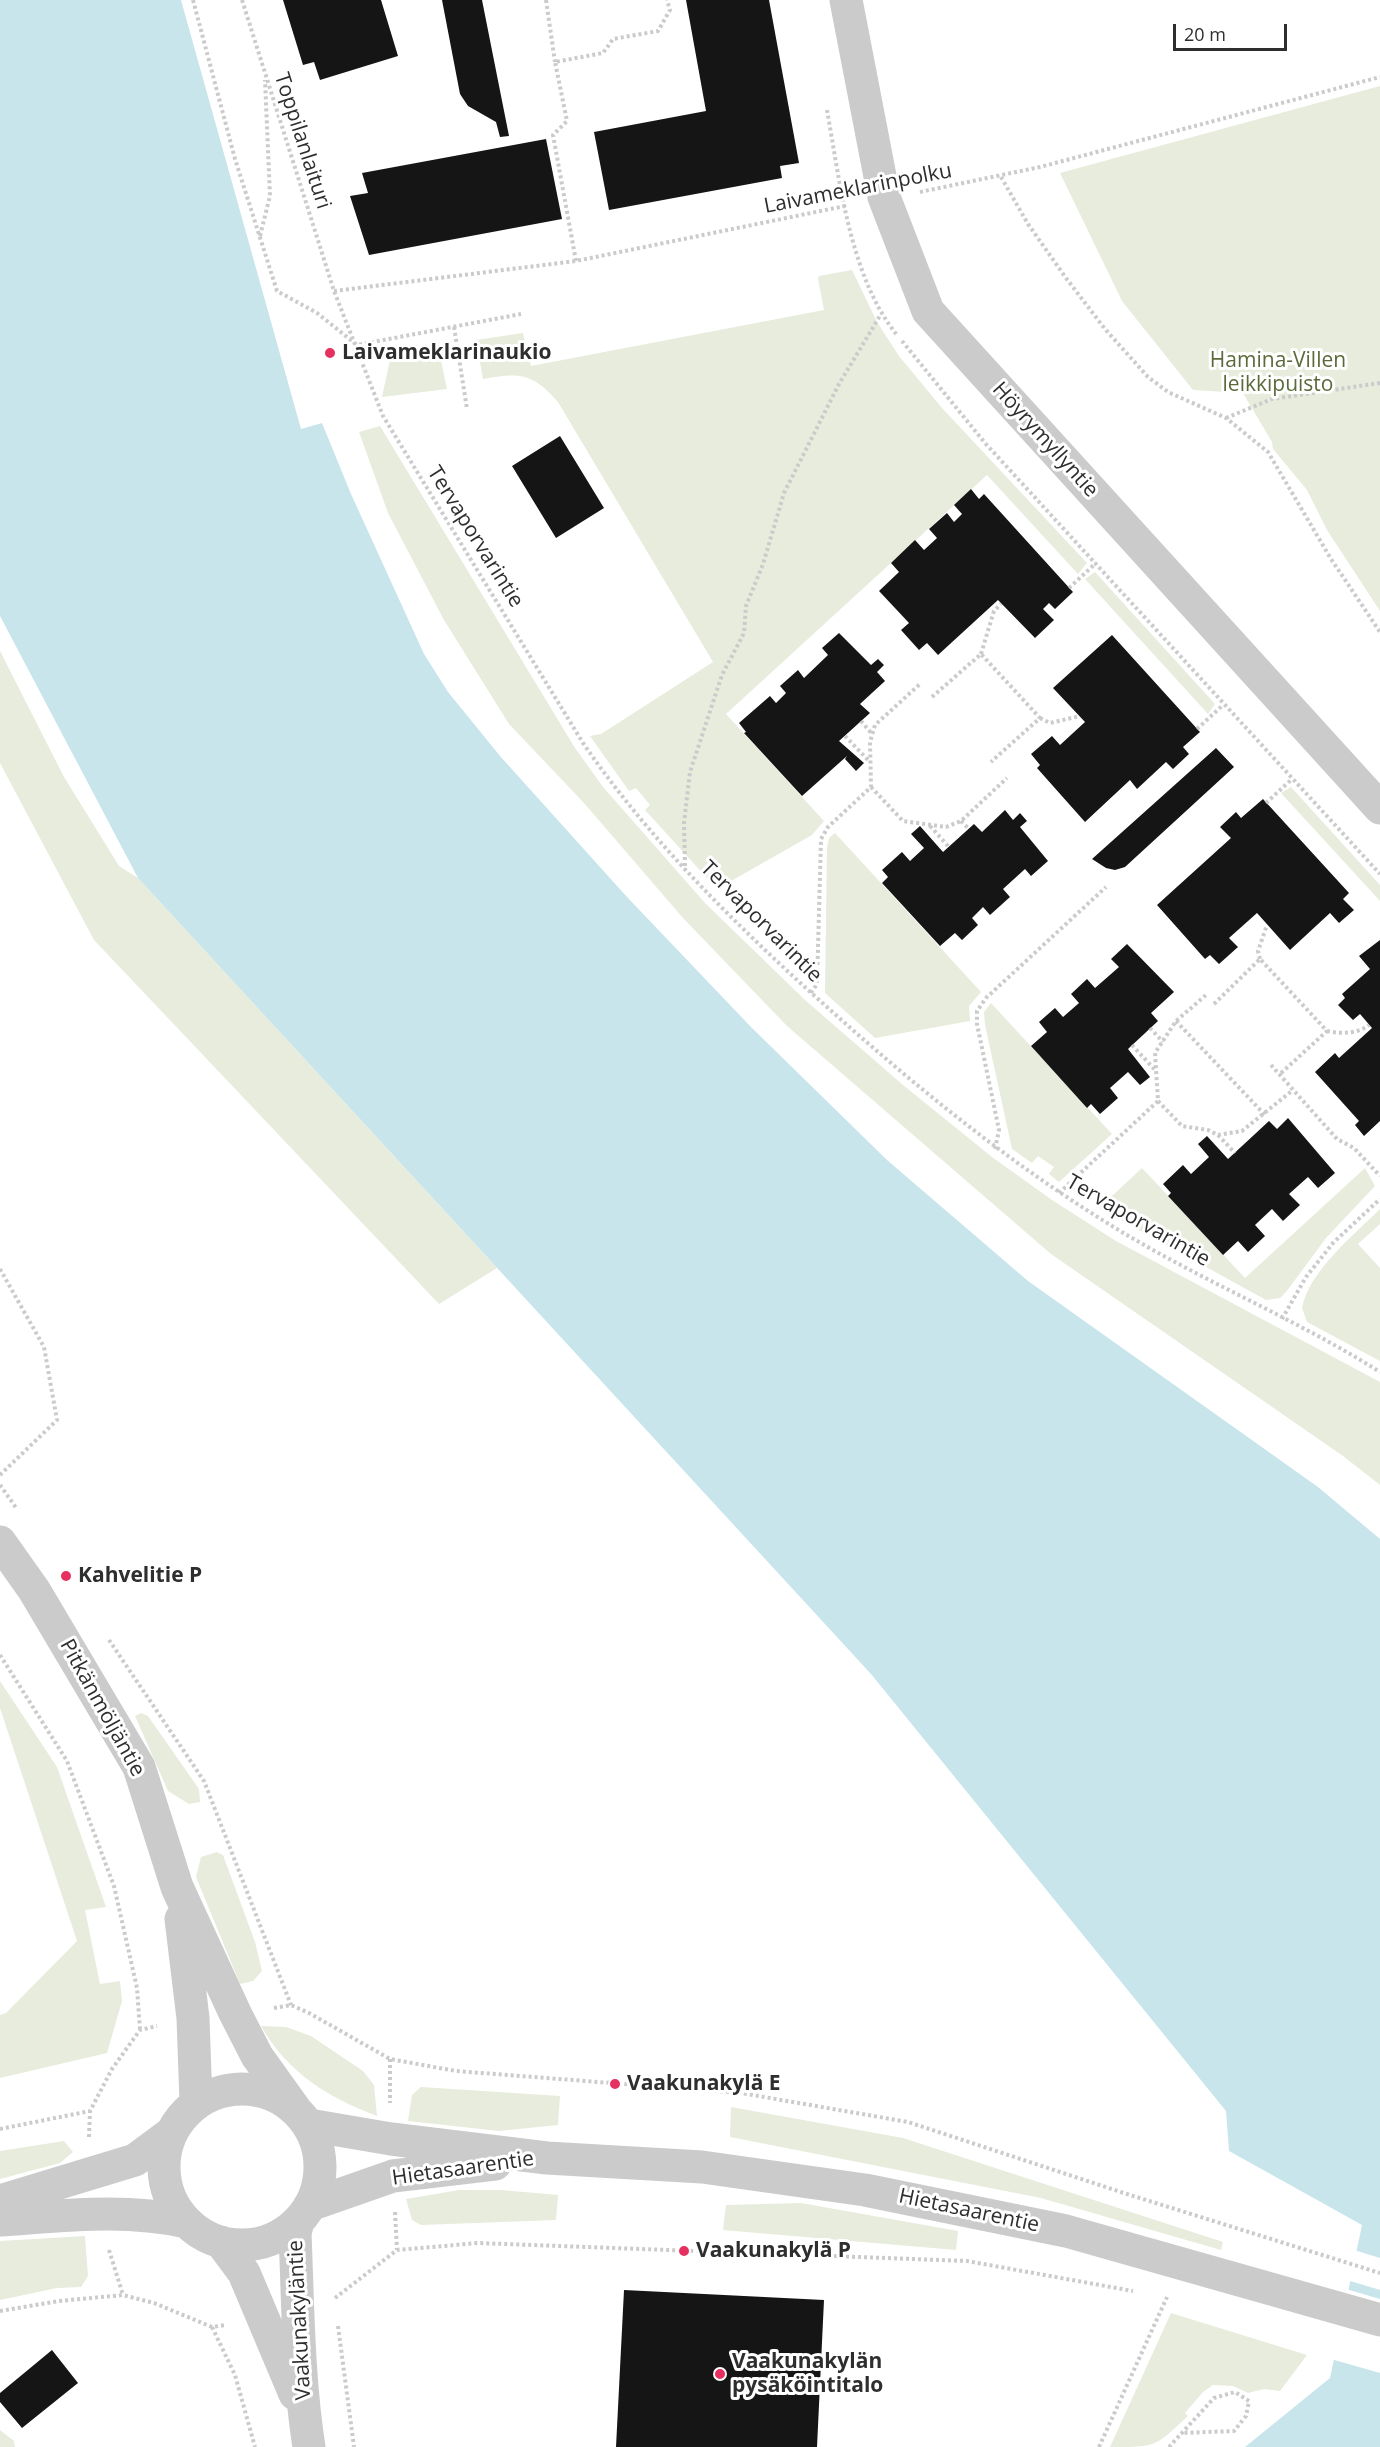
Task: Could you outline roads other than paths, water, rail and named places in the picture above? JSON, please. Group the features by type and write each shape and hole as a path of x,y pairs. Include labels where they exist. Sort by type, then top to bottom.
{"street":[{"name":"Höyrymyllyntie","path":"846,0 884,197 928,311 1380,808"},
{"name":"Pitkänmöljäntie","path":"0,1542 34,1590 139,1767 177,1887 257,2056 302,2117"},
{"name":"Pitkänmöljäntie","path":"177,1887 193,2018 196,2103"},
{"path":"236,2088 257,2090 278,2097 302,2117 317,2144 321,2165 318,2186 304,2214 281,2235 262,2243 241,2245 221,2242 201,2234 186,2222 175,2207 163,2171 164,2152 170,2134 180,2118 196,2103 215,2093 236,2088"},
{"name":"Hietasaarentie","path":"302,2117 391,2139 548,2158 702,2167 865,2190 1066,2231 1380,2320"},
{"path":"0,2201 135,2160 170,2134"},
{"name":"Hietasaarentie","path":"304,2214 393,2176 548,2158"},
{"path":"0,2220 98,2214 153,2214 186,2222"},
{"name":"Vaakunakyläntie","path":"304,2214 295,2233 307,2433"},
{"name":"Vaakunakyläntie","path":"221,2242 244,2273 307,2433"}],"water":[{"path":"0,0 181,0 301,429 322,423 351,494 424,654 448,692 500,756 627,897 751,1027 887,1160 1028,1281 1318,1487 1380,1539 1380,2447 1245,2447 1330,2378 1362,2225 1229,2151 1226,2111 871,1674 138,878 0,616"}],"place":[{"name":"Laivameklarinaukio","path":"330,353"},
{"name":"Kahvelitie P","path":"66,1576"},
{"name":"Vaakunakylä E","path":"615,2084"},
{"name":"Vaakunakylä P","path":"684,2251"},
{"name":"Vaakunakylän pysäköintitalo","path":"720,2374"}],"park label":[{"name":"Hamina-Villen leikkipuisto","path":"1278,373"}]}
